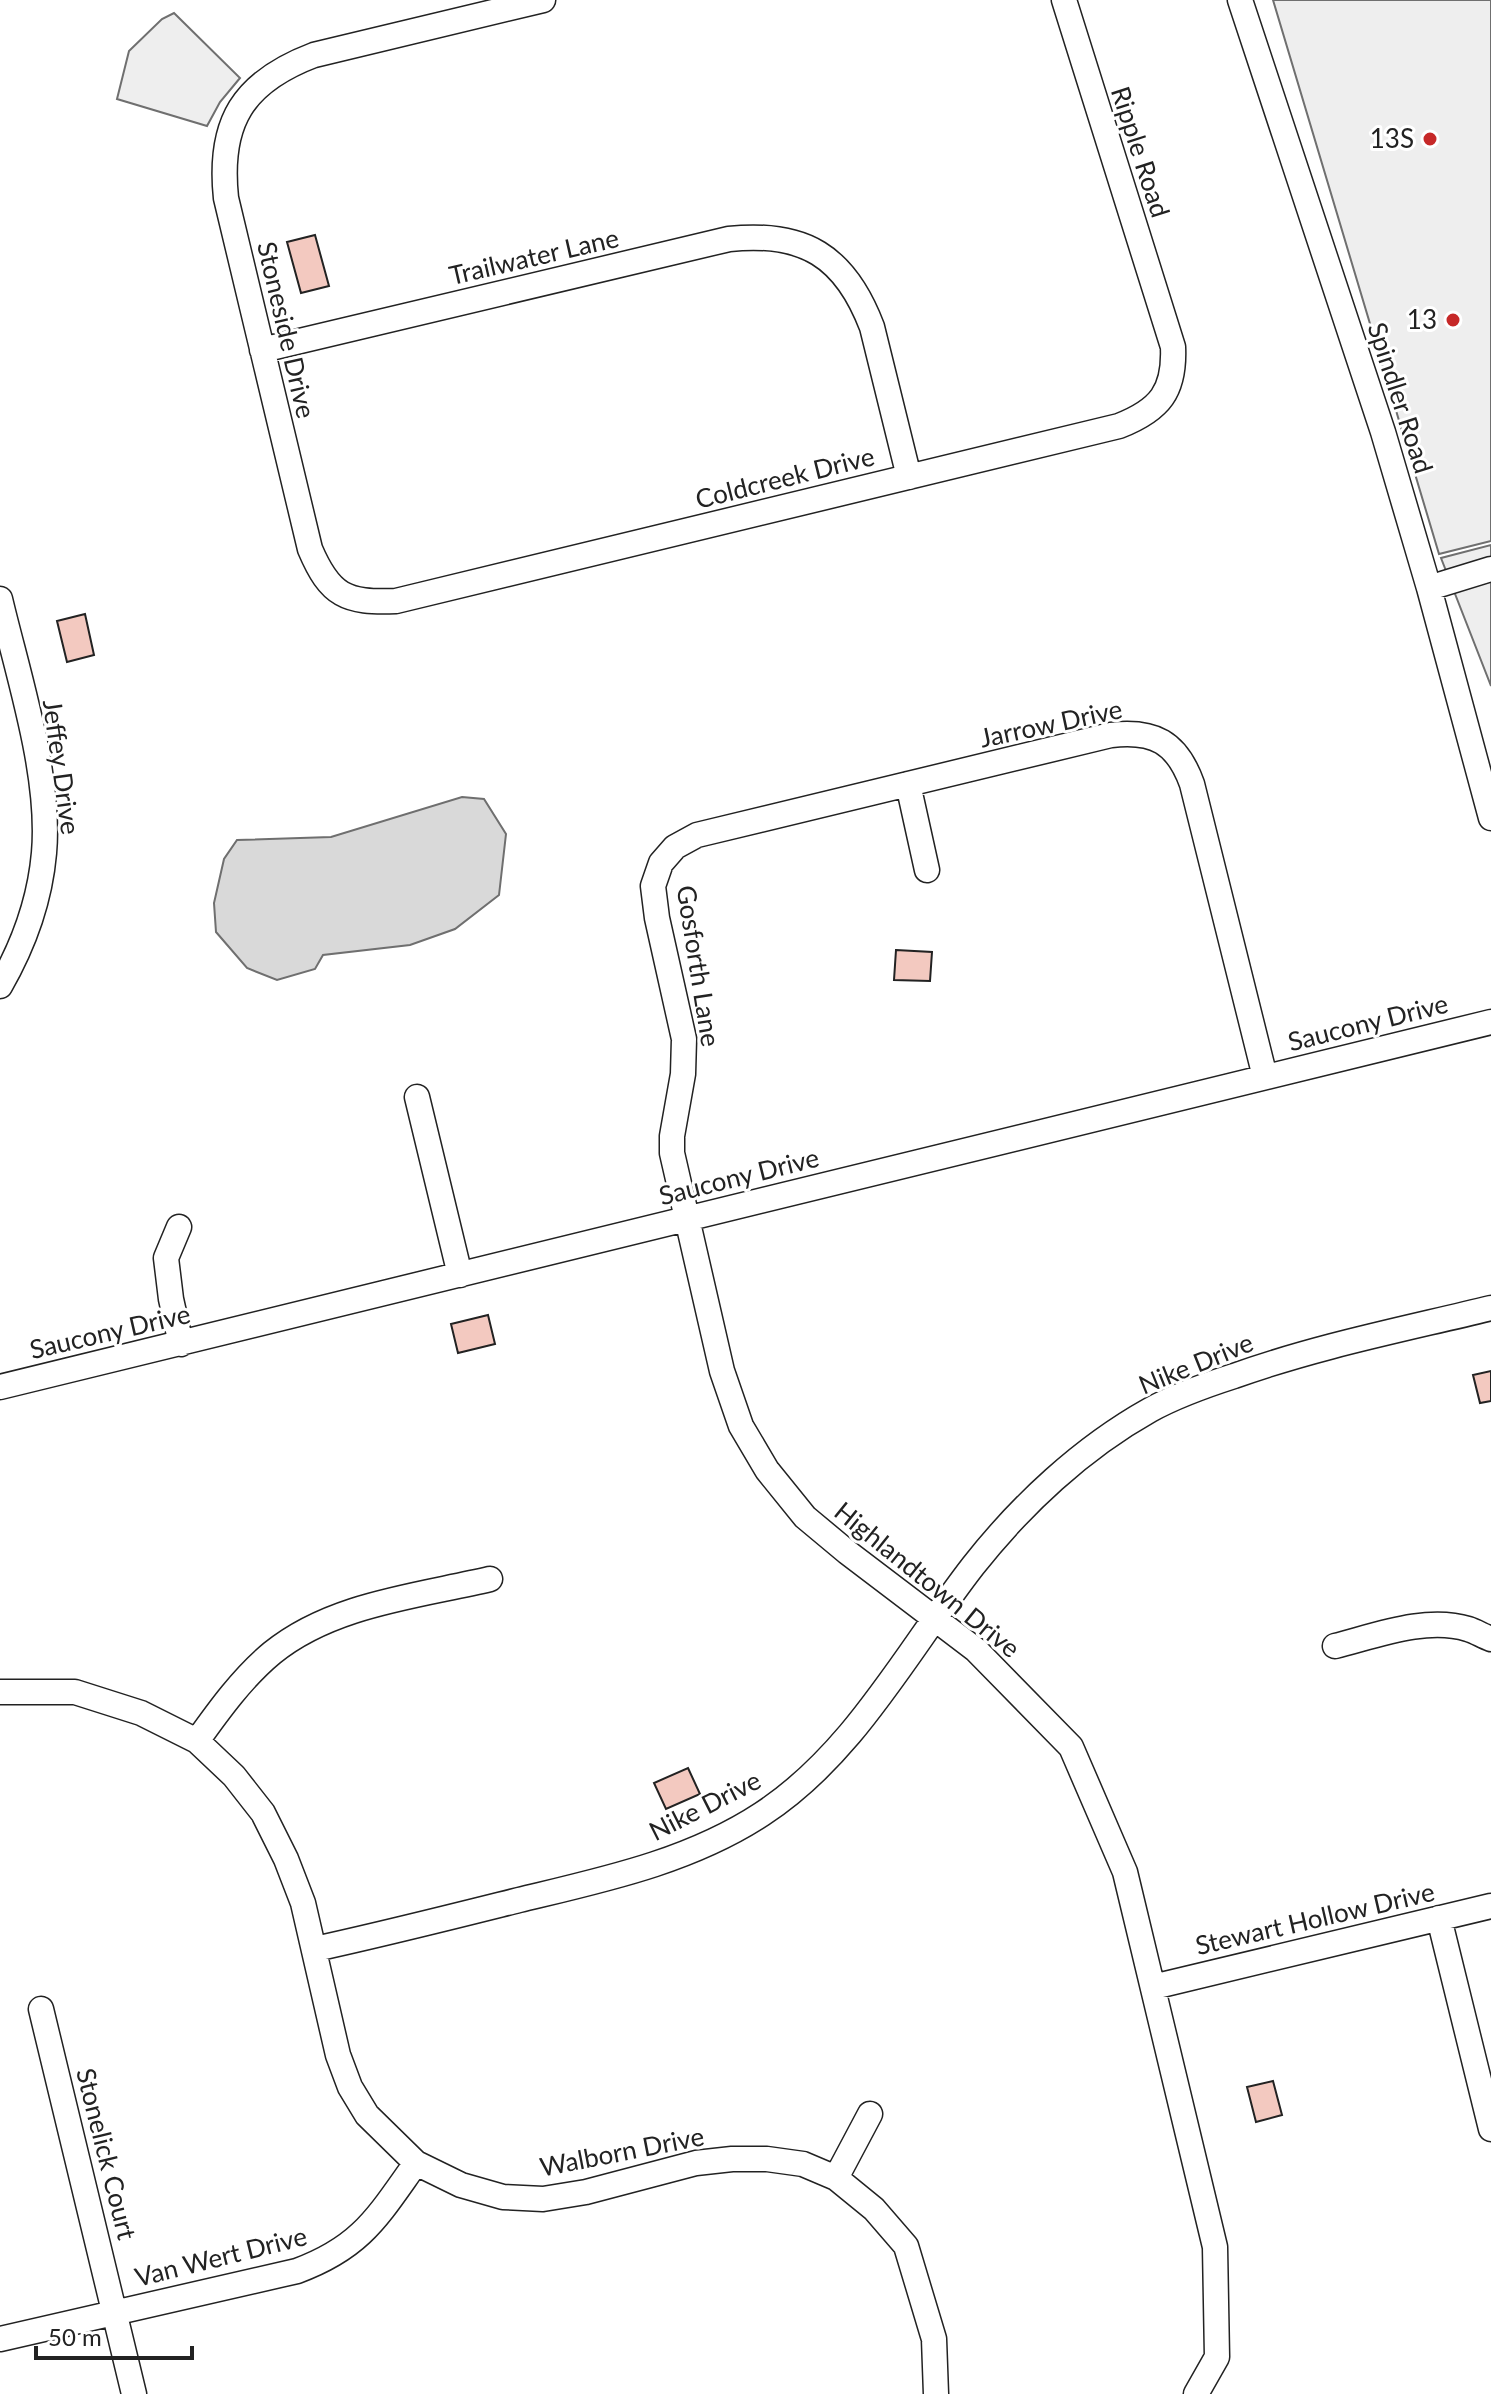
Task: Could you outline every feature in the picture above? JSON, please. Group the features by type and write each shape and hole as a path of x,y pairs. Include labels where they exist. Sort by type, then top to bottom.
{"street":[{"name":"Stoneside Drive","path":"336,589 319,570 310,549 226,198 223,167 228,137 238,108 260,84 285,66 314,55 543,0"},
{"name":"Ripple Road","path":"1064,0 1165,321"},
{"name":"Spindler Road","path":"1240,0 1383,432 1491,818"},
{"name":"Trailwater Lane","path":"262,350 729,239 775,237 799,243 819,253 852,285 864,305 909,477"},
{"name":"Coldcreek Drive","path":"336,589 364,602 396,601 1119,426 1157,406 1167,391 1174,367 1173,347 1165,321"},
{"path":"1429,588 1491,569"},
{"name":"Jeffey Drive","path":"0,599 35,748 43,802 44,852 36,897 23,938 0,986"},
{"name":"Jarrow Drive","path":"661,863 675,847 697,835 1111,735 1134,733 1166,743 1186,766 1192,784 1265,1077"},
{"path":"908,784 927,870"},
{"name":"Gosforth Lane","path":"661,863 653,886 654,903 684,1039 683,1074 672,1153 686,1219"},
{"name":"Saucony Drive","path":"0,1387 1491,1022"},
{"path":"417,1097 460,1275"},
{"name":"Highlandtown Drive","path":"686,1219 722,1371 741,1426 767,1470 805,1517 976,1650 1071,1747 1125,1872 1215,2247 1217,2357 1196,2394"},
{"path":"179,1227 166,1258 181,1344"},
{"name":"Nike Drive","path":"315,1949 630,1873 695,1849 761,1815 820,1768 865,1715 973,1566 1035,1496 1109,1436 1151,1409 1281,1359 1491,1308"},
{"path":"197,1741 228,1698 272,1653 309,1629 351,1611 490,1579"},
{"path":"1335,1646 1404,1629 1434,1626 1466,1628 1491,1639"},
{"path":"0,1692 75,1692 141,1713 197,1741 234,1776 263,1813 303,1903 315,1949"},
{"name":"Stewart Hollow Drive","path":"1153,1987 1491,1906"},
{"path":"1439,1918 1491,2129"},
{"name":"Walborn Drive","path":"315,1949 338,2055 350,2087 367,2115 416,2163 461,2185 503,2197 543,2199 586,2192 696,2163 732,2159 767,2159 803,2164 836,2178 874,2209 906,2246 934,2339 936,2394"},
{"name":"Stonelick Court","path":"41,2009 134,2394"},
{"path":"836,2178 870,2114"},
{"name":"Van Wert Drive","path":"0,2339 297,2271 321,2262 363,2234 416,2163"}],"shaded area":[{"path":"1273,0 1491,0 1491,541 1439,554"},
{"path":"174,13 240,78 220,102 207,126 117,99 129,51 162,19"},
{"path":"1491,545 1491,686 1441,558"},
{"path":"462,797 484,799 506,834 499,895 455,929 410,945 323,955 315,969 277,980 247,968 216,932 214,903 224,859 237,840 331,837"}],"building":[{"path":"315,235 329,286 301,293 287,242"},
{"path":"85,614 94,655 67,662 57,621"},
{"path":"896,950 932,952 930,981 894,980"},
{"path":"488,1315 495,1344 458,1353 451,1324"},
{"path":"1491,1371 1491,1401 1480,1403 1473,1375"},
{"path":"688,1768 700,1794 666,1809 654,1783"},
{"path":"1273,2081 1282,2115 1256,2122 1247,2087"}],"place":[{"name":"13S","path":"1430,139"},
{"name":"13","path":"1453,320"}]}
